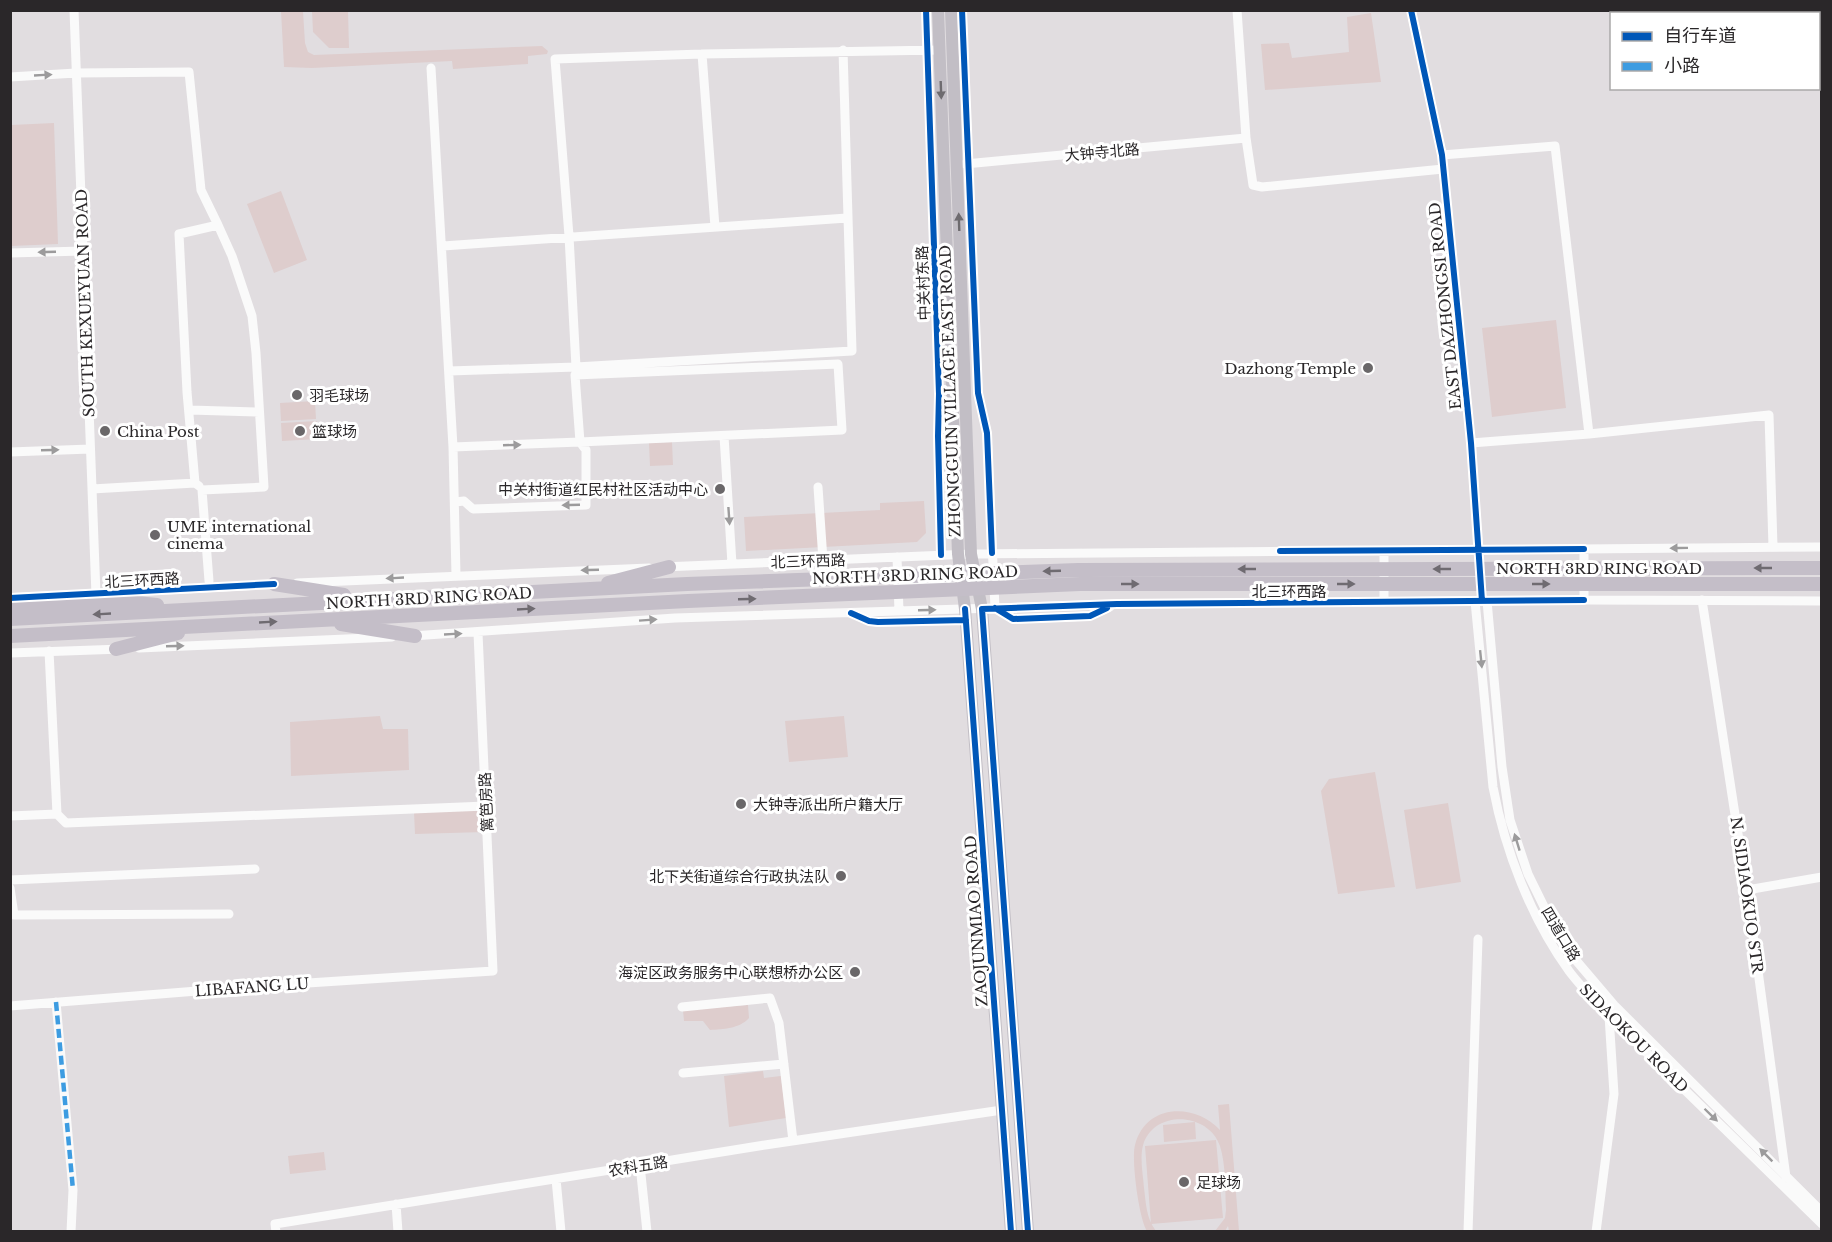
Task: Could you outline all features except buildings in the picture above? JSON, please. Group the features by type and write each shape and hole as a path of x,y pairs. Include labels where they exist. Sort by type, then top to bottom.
{"highway":[{"path":"580,590 669,567"},
{"name":"NORTH 3RD RING ROAD","path":"10,619 687,584 1078,570 1821,568"},
{"path":"274,584 370,599"},
{"name":"NORTH 3RD RING ROAD","path":"10,636 688,601 1080,584 1821,584"},
{"path":"10,607 126,602 207,609"},
{"path":"313,620 415,636"},
{"path":"116,649 210,625"}],"main road":[{"name":"ZAOJUNMIAO ROAD","path":"938,10 934,50 958,554 965,615 1011,1232"},
{"name":"ZHONGGUIN VILLAGE EAST ROAD","path":"951,10 963,164 971,554 977,581"},
{"name":"ZAOJUNMIAO ROAD","path":"977,581 988,609 1028,1232"}],"street":[{"name":"SOUTH KEXUEYUAN ROAD","path":"74,10 96,595"},
{"name":"中关村东路","path":"926,10 934,50 941,555"},
{"path":"851,613 869,621 878,622 965,615 988,609 993,580 987,432 978,393 963,164 962,10"},
{"path":"1237,10 1246,138 1253,185 1262,187 1443,169"},
{"name":"EAST DAZHONGSI ROAD","path":"1411,10 1442,155 1471,443 1481,601"},
{"path":"576,367 569,236 555,59 843,50 934,50"},
{"path":"449,371 576,367 852,351 843,50"},
{"path":"702,54 714,227"},
{"path":"431,68 453,447 456,575"},
{"path":"10,77 76,73 189,72 201,190 232,256 252,316 264,487 92,489"},
{"name":"大钟寺北路","path":"963,164 1246,138"},
{"path":"1442,155 1555,146 1589,434"},
{"path":"443,246 847,218"},
{"path":"209,581 186,381 179,234 218,225"},
{"path":"10,253 83,251"},
{"path":"453,447 580,442 724,436 842,430 838,364 575,375 580,442 586,450 586,505 473,509 464,501 455,501"},
{"path":"190,410 259,412"},
{"path":"1471,443 1589,434 1769,415 1773,547"},
{"path":"724,436 732,564"},
{"path":"10,452 90,449"},
{"path":"818,487 823,560"},
{"name":"北三环西路","path":"10,598 456,575 958,554 1821,547"},
{"path":"1584,549 1584,600"},
{"path":"1384,550 1384,602"},
{"path":"897,557 899,611"},
{"path":"898,583 993,580"},
{"name":"N. SIDIAOKUO STR","path":"1702,600 1747,890 1788,1191"},
{"name":"北三环西路","path":"988,609 1014,619 1090,616 1117,604 1821,600"},
{"name":"SIDAOKOU ROAD","path":"1481,601 1493,787 1503,833 1550,941 1578,982 1609,1016 1821,1224"},
{"name":"四道口路","path":"1481,601 1510,820 1528,874 1554,927 1574,958 1614,1005 1821,1212"},
{"path":"10,652 478,633 675,618 899,611 965,615"},
{"name":"篱笆房路","path":"478,633 486,806"},
{"path":"49,651 57,814"},
{"path":"10,816 57,814 66,822 486,806"},
{"name":"LIBAFANG LU","path":"10,1006 493,971 486,806"},
{"path":"10,880 255,869"},
{"path":"1747,890 1821,877"},
{"path":"10,888 14,915 229,914"},
{"path":"1468,1232 1478,939"},
{"path":"682,1006 770,998 779,1023 793,1141"},
{"path":"56,1002 74,1190 70,1230"},
{"path":"1596,1232 1614,1094 1609,1016"},
{"path":"683,1073 784,1064"},
{"name":"农科五路","path":"275,1228 396,1204 1002,1110"},
{"path":"640,1165 647,1232"},
{"path":"556,1179 561,1232"},
{"path":"396,1204 398,1232"}],"shaded area":[{"path":"281,11 303,11 305,43 308,52 314,55 542,46 548,51 547,54 528,56 528,64 453,69 452,61 312,68 284,67"},
{"path":"312,11 348,11 349,48 329,48 313,32"},
{"path":"1371,13 1381,82 1265,90 1261,44 1289,43 1292,58 1349,52 1347,17"},
{"path":"54,123 58,244 11,246 11,125"},
{"path":"281,191 307,260 274,273 247,204"},
{"path":"1556,320 1566,408 1492,417 1482,328"},
{"name":"篮球场","path":"315,401 316,419 281,421 280,403"},
{"name":"篮球场","path":"317,421 318,439 282,441 281,423"},
{"path":"672,442 673,465 650,466 649,443"},
{"path":"924,501 926,533 917,542 746,551 744,517 880,510 880,503"},
{"path":"380,716 383,729 408,729 409,770 291,776 290,722"},
{"path":"844,716 848,757 789,762 785,721"},
{"path":"1375,772 1395,887 1338,894 1321,791 1329,779"},
{"path":"1448,803 1461,882 1416,889 1404,810"},
{"path":"484,810 484,832 415,834 414,812"},
{"path":"748,1005 749,1018 731,1028 710,1030 703,1021 684,1021 683,1010"},
{"path":"763,1071 764,1078 781,1076 786,1118 729,1127 724,1076"},
{"path":"1229,1104 1239,1231 1229,1231 1228,1226 1225,1231 1215,1231 1225,1218 1226,1210 1224,1169 1220,1146 1214,1135 1205,1127 1183,1119 1160,1124 1151,1131 1144,1142 1142,1159 1146,1205 1148,1216 1156,1231 1147,1231 1139,1202 1134,1163 1135,1145 1141,1131 1149,1121 1172,1112 1198,1115 1210,1121 1220,1130 1218,1105"},
{"path":"1195,1122 1196,1139 1164,1142 1163,1125"},
{"name":"足球场","path":"1216,1140 1223,1218 1151,1224 1145,1146"},
{"path":"324,1152 326,1170 290,1174 288,1156"}],"marked path":[{"path":"56,1002 73,1190"}],"cycle path":[{"path":"926,10 939,394 941,555"},
{"path":"962,10 978,393 987,433 992,553"},
{"path":"1411,10 1442,155 1471,443 1482,601"},
{"path":"1280,551 1584,549"},
{"path":"10,598 274,584"},
{"path":"1028,1232 982,609 1117,604 1584,600"},
{"path":"995,608 1013,619 1090,616 1107,608"},
{"path":"965,609 1011,1232"},
{"path":"851,613 869,621 878,622 966,620"}],"place":[{"name":"Dazhong Temple","path":"1368,368"},
{"name":"羽毛球场","path":"297,395"},
{"name":"China Post","path":"105,431"},
{"name":"篮球场","path":"300,431"},
{"name":"中关村街道红民村社区活动中心","path":"720,489"},
{"name":"UME international cinema","path":"155,535"},
{"name":"大钟寺派出所户籍大厅","path":"741,804"},
{"name":"北下关街道综合行政执法队","path":"841,876"},
{"name":"海淀区政务服务中心联想桥办公区","path":"855,972"},
{"name":"足球场","path":"1184,1182"}]}
